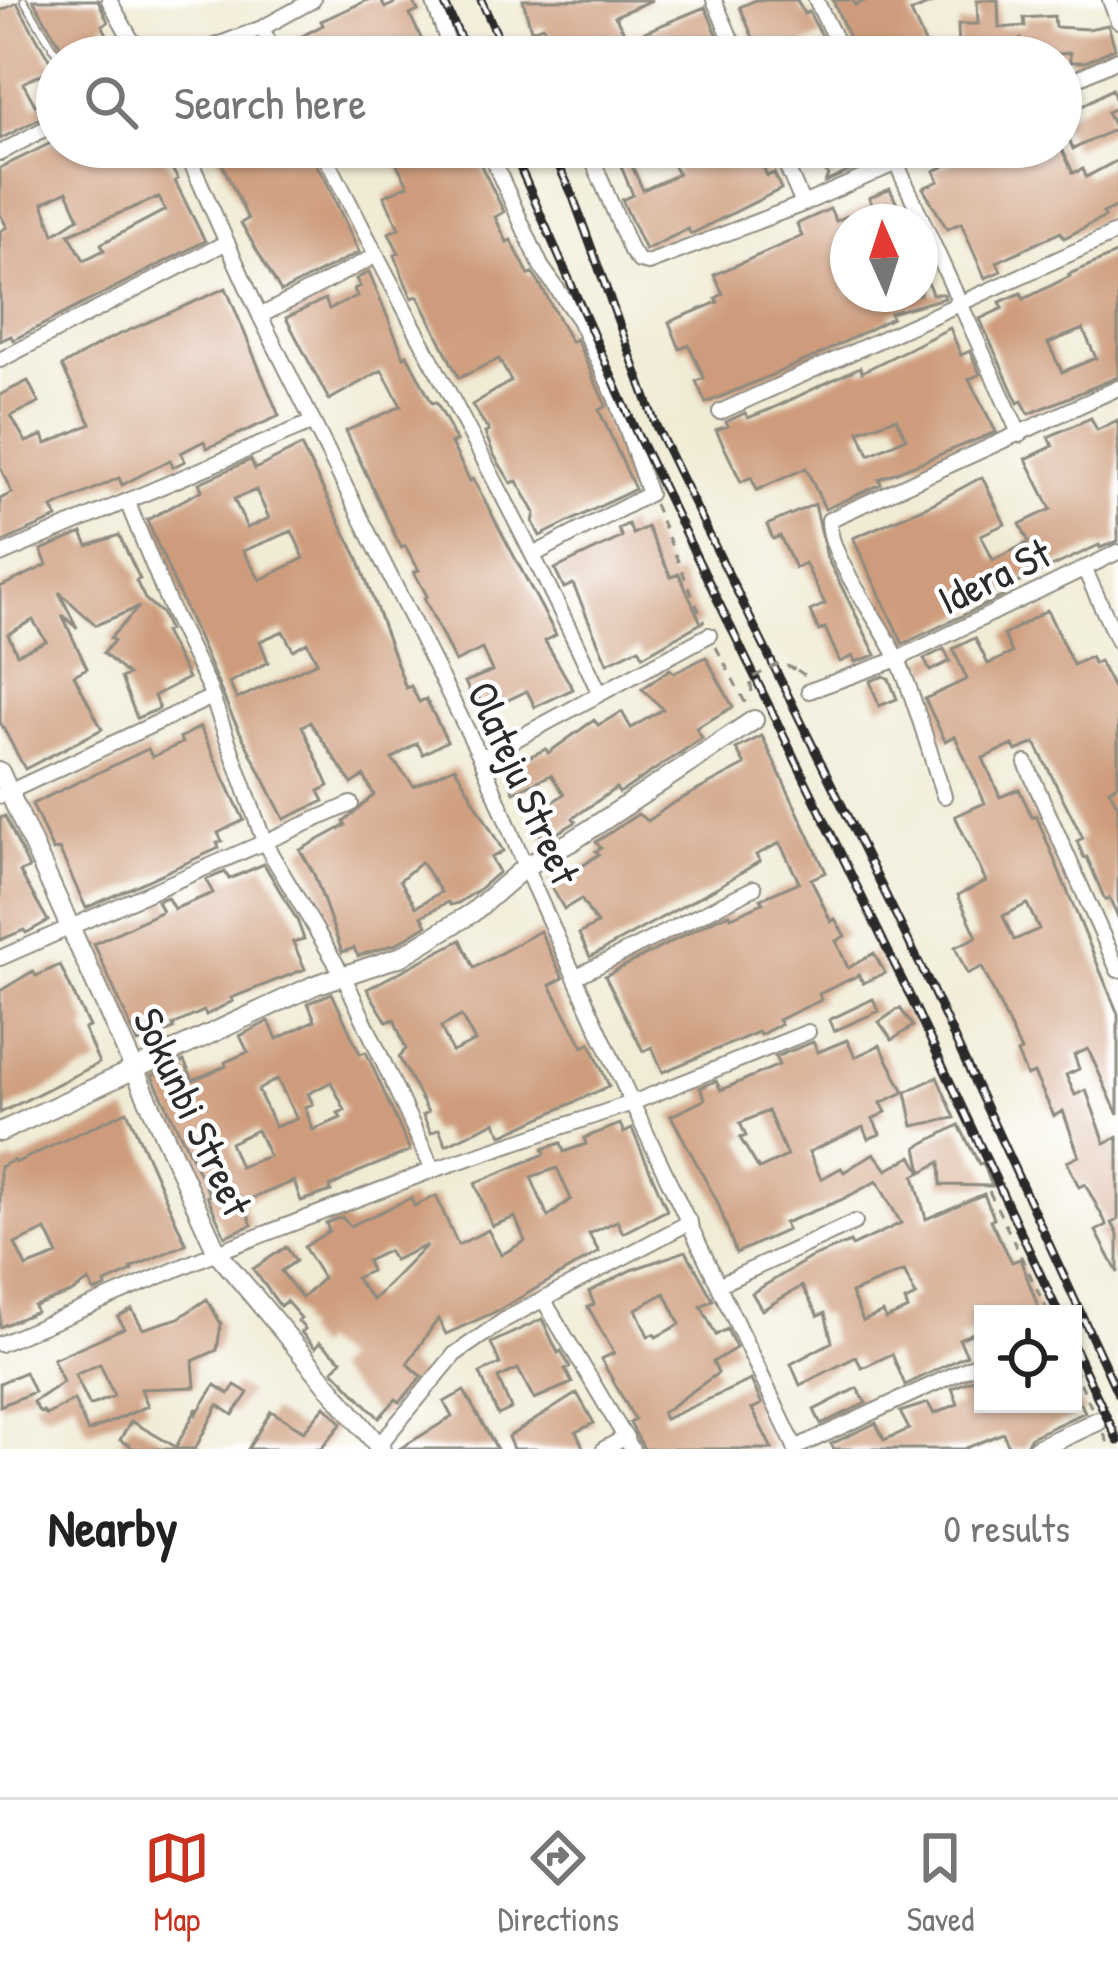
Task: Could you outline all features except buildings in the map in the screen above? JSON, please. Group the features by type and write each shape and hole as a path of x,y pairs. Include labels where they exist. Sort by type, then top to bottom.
{"street":[{"path":"109,0 129,36"},
{"path":"241,36 313,0"},
{"path":"433,0 446,36"},
{"path":"713,0 729,36"},
{"path":"816,0 834,36"},
{"path":"1110,0 1118,21"},
{"path":"262,28 266,36"},
{"path":"1082,76 1118,59"},
{"path":"0,154 36,134"},
{"name":"Olateju Street","path":"194,168 260,316 481,758 632,1103 795,1449"},
{"path":"337,168 491,479 535,554 600,694"},
{"path":"497,168 542,266 588,339 650,494 535,554"},
{"path":"596,168 631,251 639,261 649,263 888,168"},
{"path":"787,168 803,204"},
{"path":"899,168 1020,435"},
{"path":"720,412 1118,232"},
{"path":"0,360 227,242"},
{"path":"260,316 376,255"},
{"path":"944,796 898,659 848,571 829,520 1118,388"},
{"path":"0,555 313,422"},
{"path":"128,503 212,697 265,844 344,977 433,1169"},
{"name":"Idera St","path":"809,691 898,659 1118,552"},
{"path":"1084,568 1118,642"},
{"path":"481,758 710,635"},
{"path":"5,794 212,697"},
{"path":"0,1132 315,986 402,956 752,715"},
{"path":"1026,763 1118,970"},
{"name":"Sokunbi Street","path":"0,772 5,794 73,927 134,1073 218,1252 380,1447"},
{"path":"0,958 351,804"},
{"path":"575,976 754,888"},
{"path":"0,1344 218,1252 433,1169 632,1103 808,1032"},
{"path":"380,1447 455,1354 543,1299 690,1222"},
{"path":"720,1284 855,1222"},
{"path":"543,1299 629,1443 604,1449"},
{"path":"795,1449 974,1365"},
{"path":"1037,1449 1097,1421"}],"lane":[{"path":"24,0 46,36"}],"path":[{"path":"650,494 710,635 752,715"},
{"path":"752,715 751,679 780,663 797,670"},
{"path":"989,1191 1045,1305"}],"railway":[{"path":"443,0 459,36"},
{"path":"481,0 497,36"},
{"path":"520,168 636,432 1055,1305"},
{"path":"560,168 656,426 930,985 1118,1394"},
{"path":"1082,1364 1118,1441"}]}
